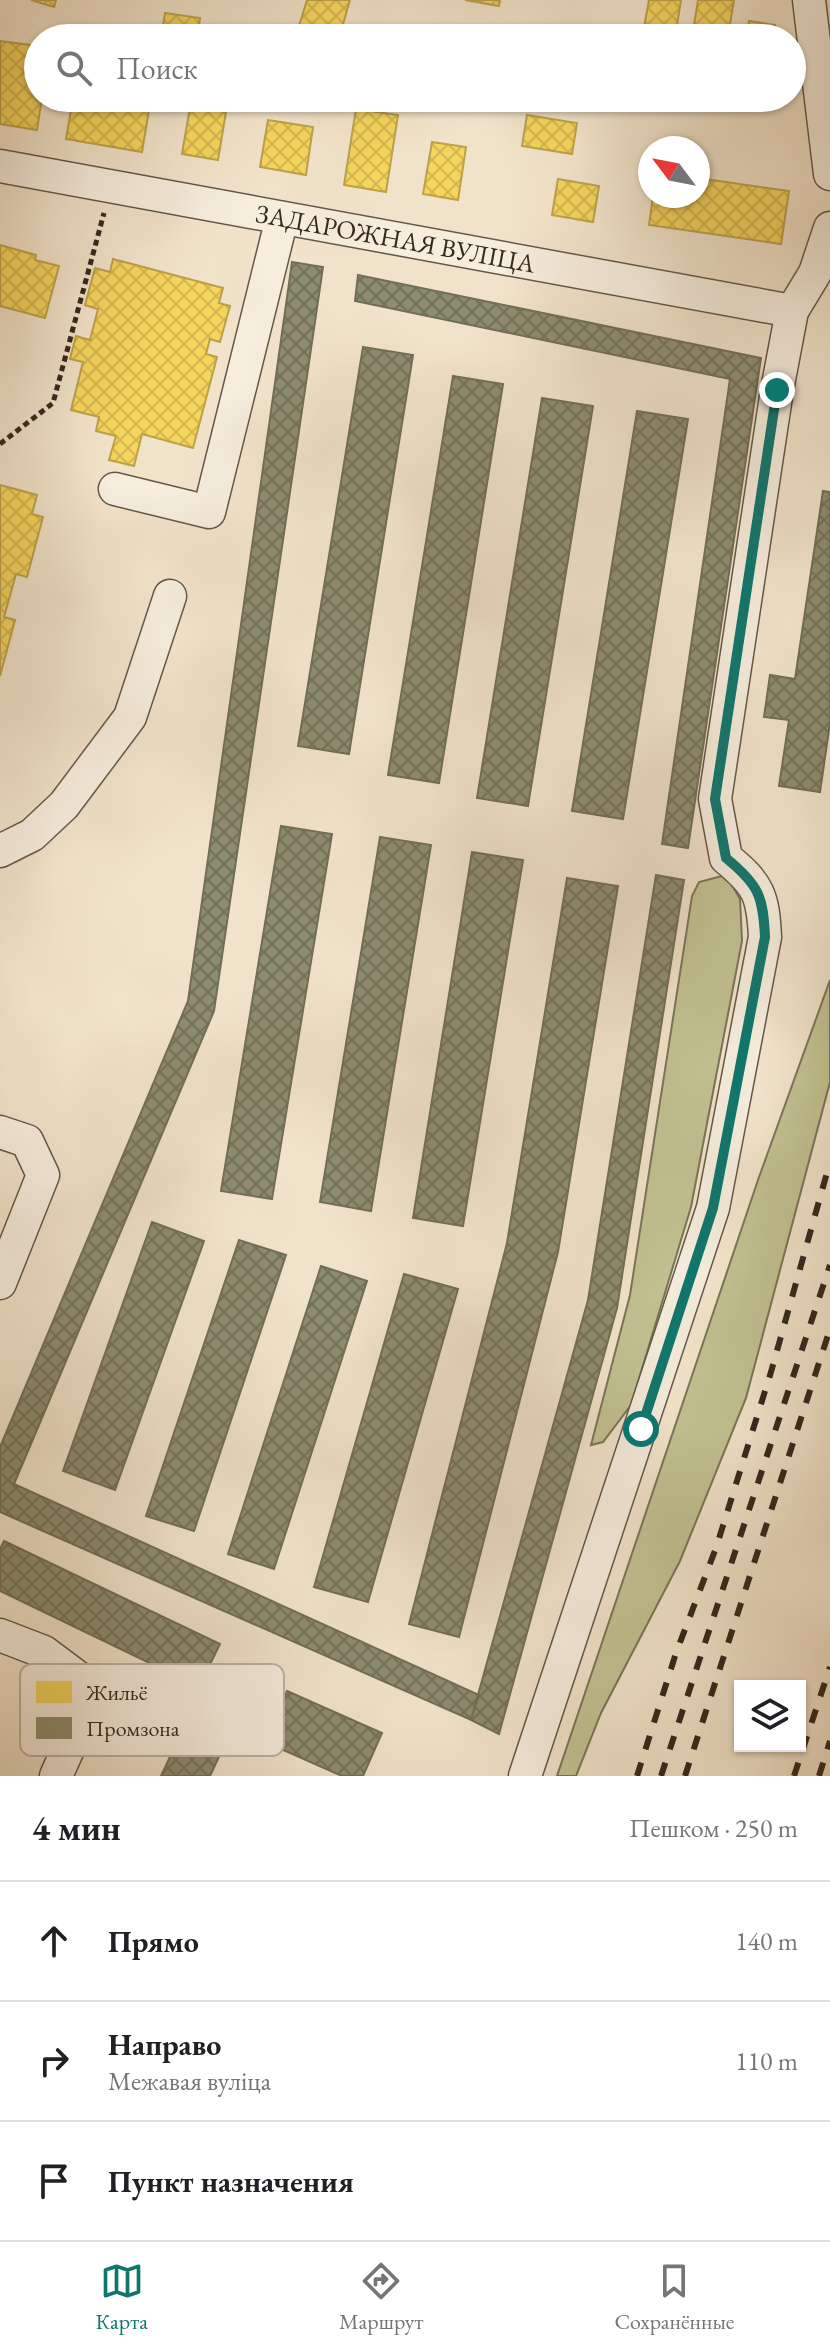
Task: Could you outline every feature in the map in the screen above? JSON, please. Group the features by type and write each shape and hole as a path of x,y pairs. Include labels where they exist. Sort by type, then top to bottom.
{"street":[{"path":"809,0 830,174"},
{"name":"ЗАДАРОЖНАЯ ВУЛІЦА","path":"0,166 792,311"},
{"path":"115,489 209,512 282,218"},
{"path":"525,1776 713,1208 765,937 764,902 750,878 726,858 715,799 792,311 815,273 830,228"},
{"path":"0,851 32,835 64,805 130,717 170,596"},
{"path":"0,1132 27,1141 43,1175 0,1283"},
{"path":"0,1635 44,1652 60,1664"},
{"path":"56,1776 65,1756"}],"path":[{"path":"0,444 53,403 112,185"}],"green space":[{"path":"726,875 740,899 742,941 691,1207 631,1405 603,1442 591,1445 630,1295 692,896 699,882"},
{"path":"830,980 830,1082 746,1398 680,1561 601,1713 576,1776 557,1776 758,1180"}],"building: Жильё":[{"path":"31,0 56,0 54,7"},
{"path":"307,0 350,0 343,24 300,24"},
{"path":"465,0 500,0 499,6"},
{"path":"649,0 681,0 677,24 645,24"},
{"path":"698,0 734,0 730,24 694,24"},
{"path":"165,13 200,18 199,24 163,24"},
{"path":"0,41 24,44 24,112 40,112 37,130 0,124"},
{"path":"71,112 149,112 142,152 66,139"},
{"path":"189,112 226,112 218,160 182,154"},
{"path":"356,112 398,115 386,192 344,185"},
{"path":"527,115 577,123 572,154 522,146"},
{"path":"268,120 313,127 306,175 260,167"},
{"path":"432,142 466,147 458,200 423,194"},
{"path":"558,179 599,186 593,222 552,215"},
{"path":"710,180 789,191 781,244 649,225 651,208 710,208"},
{"path":"0,245 36,255 35,260 59,266 45,318 0,306"},
{"path":"113,259 223,288 219,303 230,306 220,342 210,339 206,354 217,357 193,448 142,434 134,466 109,460 116,436 96,431 99,417 71,410 83,362 70,359 76,336 90,340 98,309 85,305 95,268 110,272"},
{"path":"0,485 37,495 32,514 43,517 27,577 16,574 4,617 15,620 0,676"}],"building: Промзона":[{"path":"292,262 323,267 214,1011 14,1484 479,1695 471,1720 0,1512 0,1447 188,1001"},
{"path":"358,275 761,358 688,848 662,844 730,379 355,301"},
{"path":"363,347 413,355 349,754 298,746"},
{"path":"453,376 503,384 439,783 388,775"},
{"path":"542,398 593,406 528,806 477,798"},
{"path":"637,411 688,419 623,819 572,811"},
{"path":"823,491 830,492 830,723 820,792 779,786 789,720 764,717 770,675 795,679"},
{"path":"281,826 332,834 272,1199 221,1191"},
{"path":"380,837 431,845 371,1211 320,1202"},
{"path":"472,852 523,860 463,1226 413,1218"},
{"path":"656,875 684,880 617,1308 499,1734 471,1720 588,1300"},
{"path":"567,878 618,886 558,1252 459,1637 409,1624 507,1243"},
{"path":"152,1222 204,1241 115,1490 63,1471"},
{"path":"239,1240 286,1255 194,1531 146,1516"},
{"path":"321,1266 367,1281 274,1569 228,1554"},
{"path":"404,1274 458,1289 368,1602 314,1587"},
{"path":"4,1541 220,1644 210,1664 151,1664 0,1591 0,1549"},
{"path":"287,1691 382,1733 363,1776 342,1776 284,1750 284,1698"},
{"path":"170,1756 219,1756 210,1776 161,1776"}],"railway":[{"path":"637,1776 676,1653 716,1548 771,1372 830,1162"},
{"path":"661,1776 830,1265"},
{"path":"685,1776 830,1329"},
{"path":"794,1776 830,1667"},
{"path":"819,1776 830,1741"}],"route":[{"path":"641,1429 713,1208 765,937 764,902 750,878 726,858 715,799 777,390"}]}
